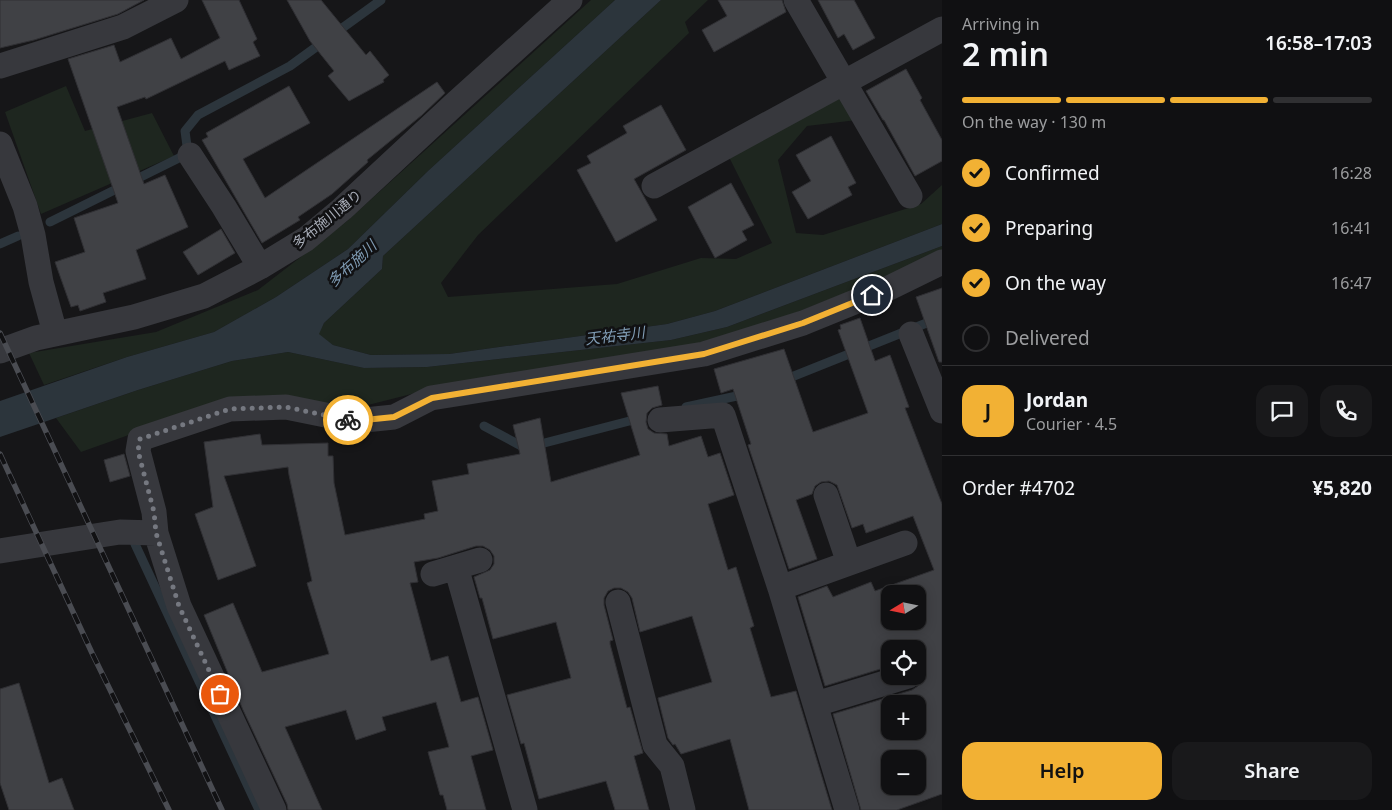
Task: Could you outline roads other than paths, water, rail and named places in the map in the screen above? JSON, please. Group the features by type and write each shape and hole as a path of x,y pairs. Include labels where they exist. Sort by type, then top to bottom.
{"street":[{"path":"0,66 123,26 176,0"},
{"name":"多布施川通り","path":"0,351 55,333 134,317 204,296 260,267 306,240 570,0"},
{"path":"796,0 910,196"},
{"path":"654,186 942,29"},
{"path":"0,144 29,221 41,282 55,333"},
{"path":"190,155 260,267"},
{"path":"274,810 179,606 156,533 154,512 138,451 140,439 230,409 286,407 355,421 394,417 432,398 704,354 803,323 889,288 942,262"},
{"path":"911,334 942,411"},
{"path":"660,420 723,415 780,588 846,810"},
{"path":"826,495 849,563"},
{"path":"0,551 120,532 156,533"},
{"path":"780,588 905,544"},
{"path":"480,560 445,570 526,810"},
{"path":"618,602 655,745 672,766 683,810"},
{"path":"816,704 881,684"}],"water":[{"path":"615,0 661,0 383,256 382,269 324,323 319,334 333,345 371,355 449,354 667,324 715,311 942,224 942,246 727,327 671,340 427,367 364,368 288,352 232,361 138,390 0,437 0,401 127,357 214,332 276,297 348,249 429,170"}],"waterway":[{"path":"334,34 381,0"},
{"path":"50,222 181,157 187,146 185,131 198,115 290,66 323,42"},
{"path":"0,244 18,236"},
{"path":"784,380 934,320"},
{"path":"686,407 746,394"},
{"path":"484,426 525,448 641,418"},
{"path":"135,544 259,810"}],"railway":[{"path":"0,333 222,810"},
{"path":"0,454 92,653 169,810"}],"water label":[{"name":"多布施川","path":"352,264"},
{"name":"天祐寺川","path":"615,336"}]}
